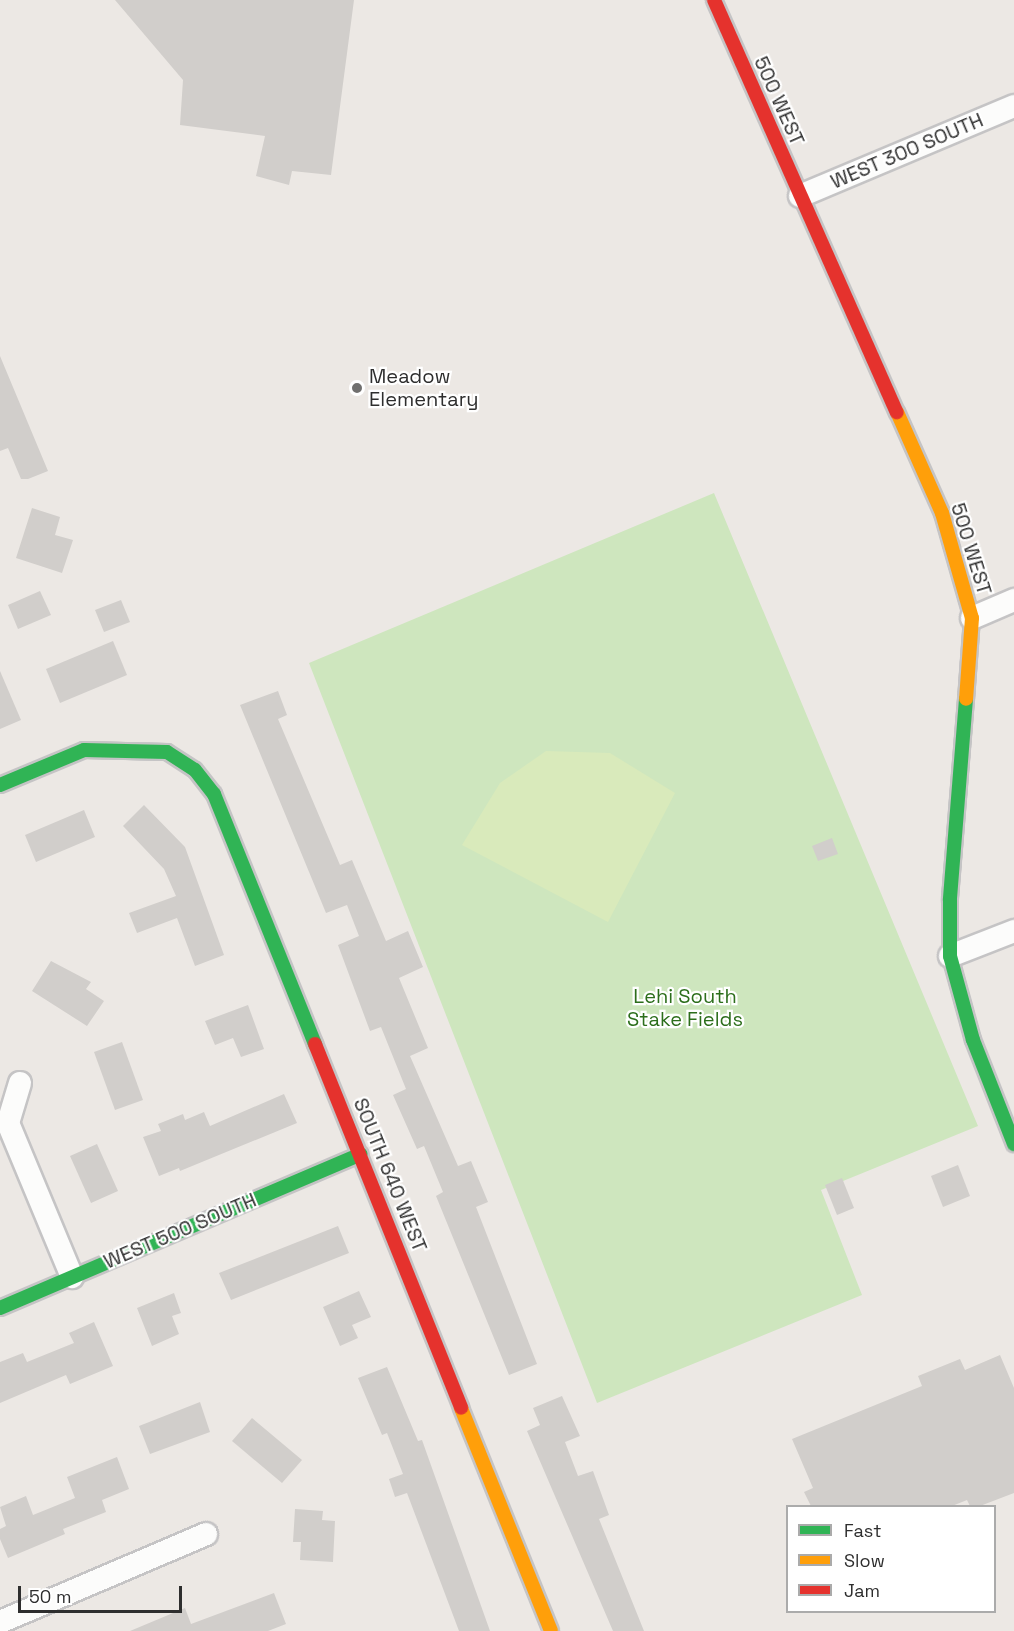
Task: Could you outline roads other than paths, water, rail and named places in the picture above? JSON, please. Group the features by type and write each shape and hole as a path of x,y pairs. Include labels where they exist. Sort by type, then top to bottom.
{"street":[{"name":"500 WEST","path":"714,0 942,513 972,618 950,900 950,956 973,1040 1014,1144"},
{"name":"WEST 300 SOUTH","path":"800,196 1014,106"},
{"path":"972,618 1014,600"},
{"name":"SOUTH 640 WEST","path":"0,785 84,750 167,752 195,771 214,794 361,1154 551,1631"},
{"path":"950,956 1014,931"},
{"path":"20,1083 8,1123 72,1277"},
{"name":"WEST 500 SOUTH","path":"0,1308 361,1154"},
{"path":"0,1622 206,1534"}],"place":[{"name":"Meadow Elementary","path":"357,388"}],"park label":[{"name":"Lehi South Stake Fields","path":"685,1008"}]}
